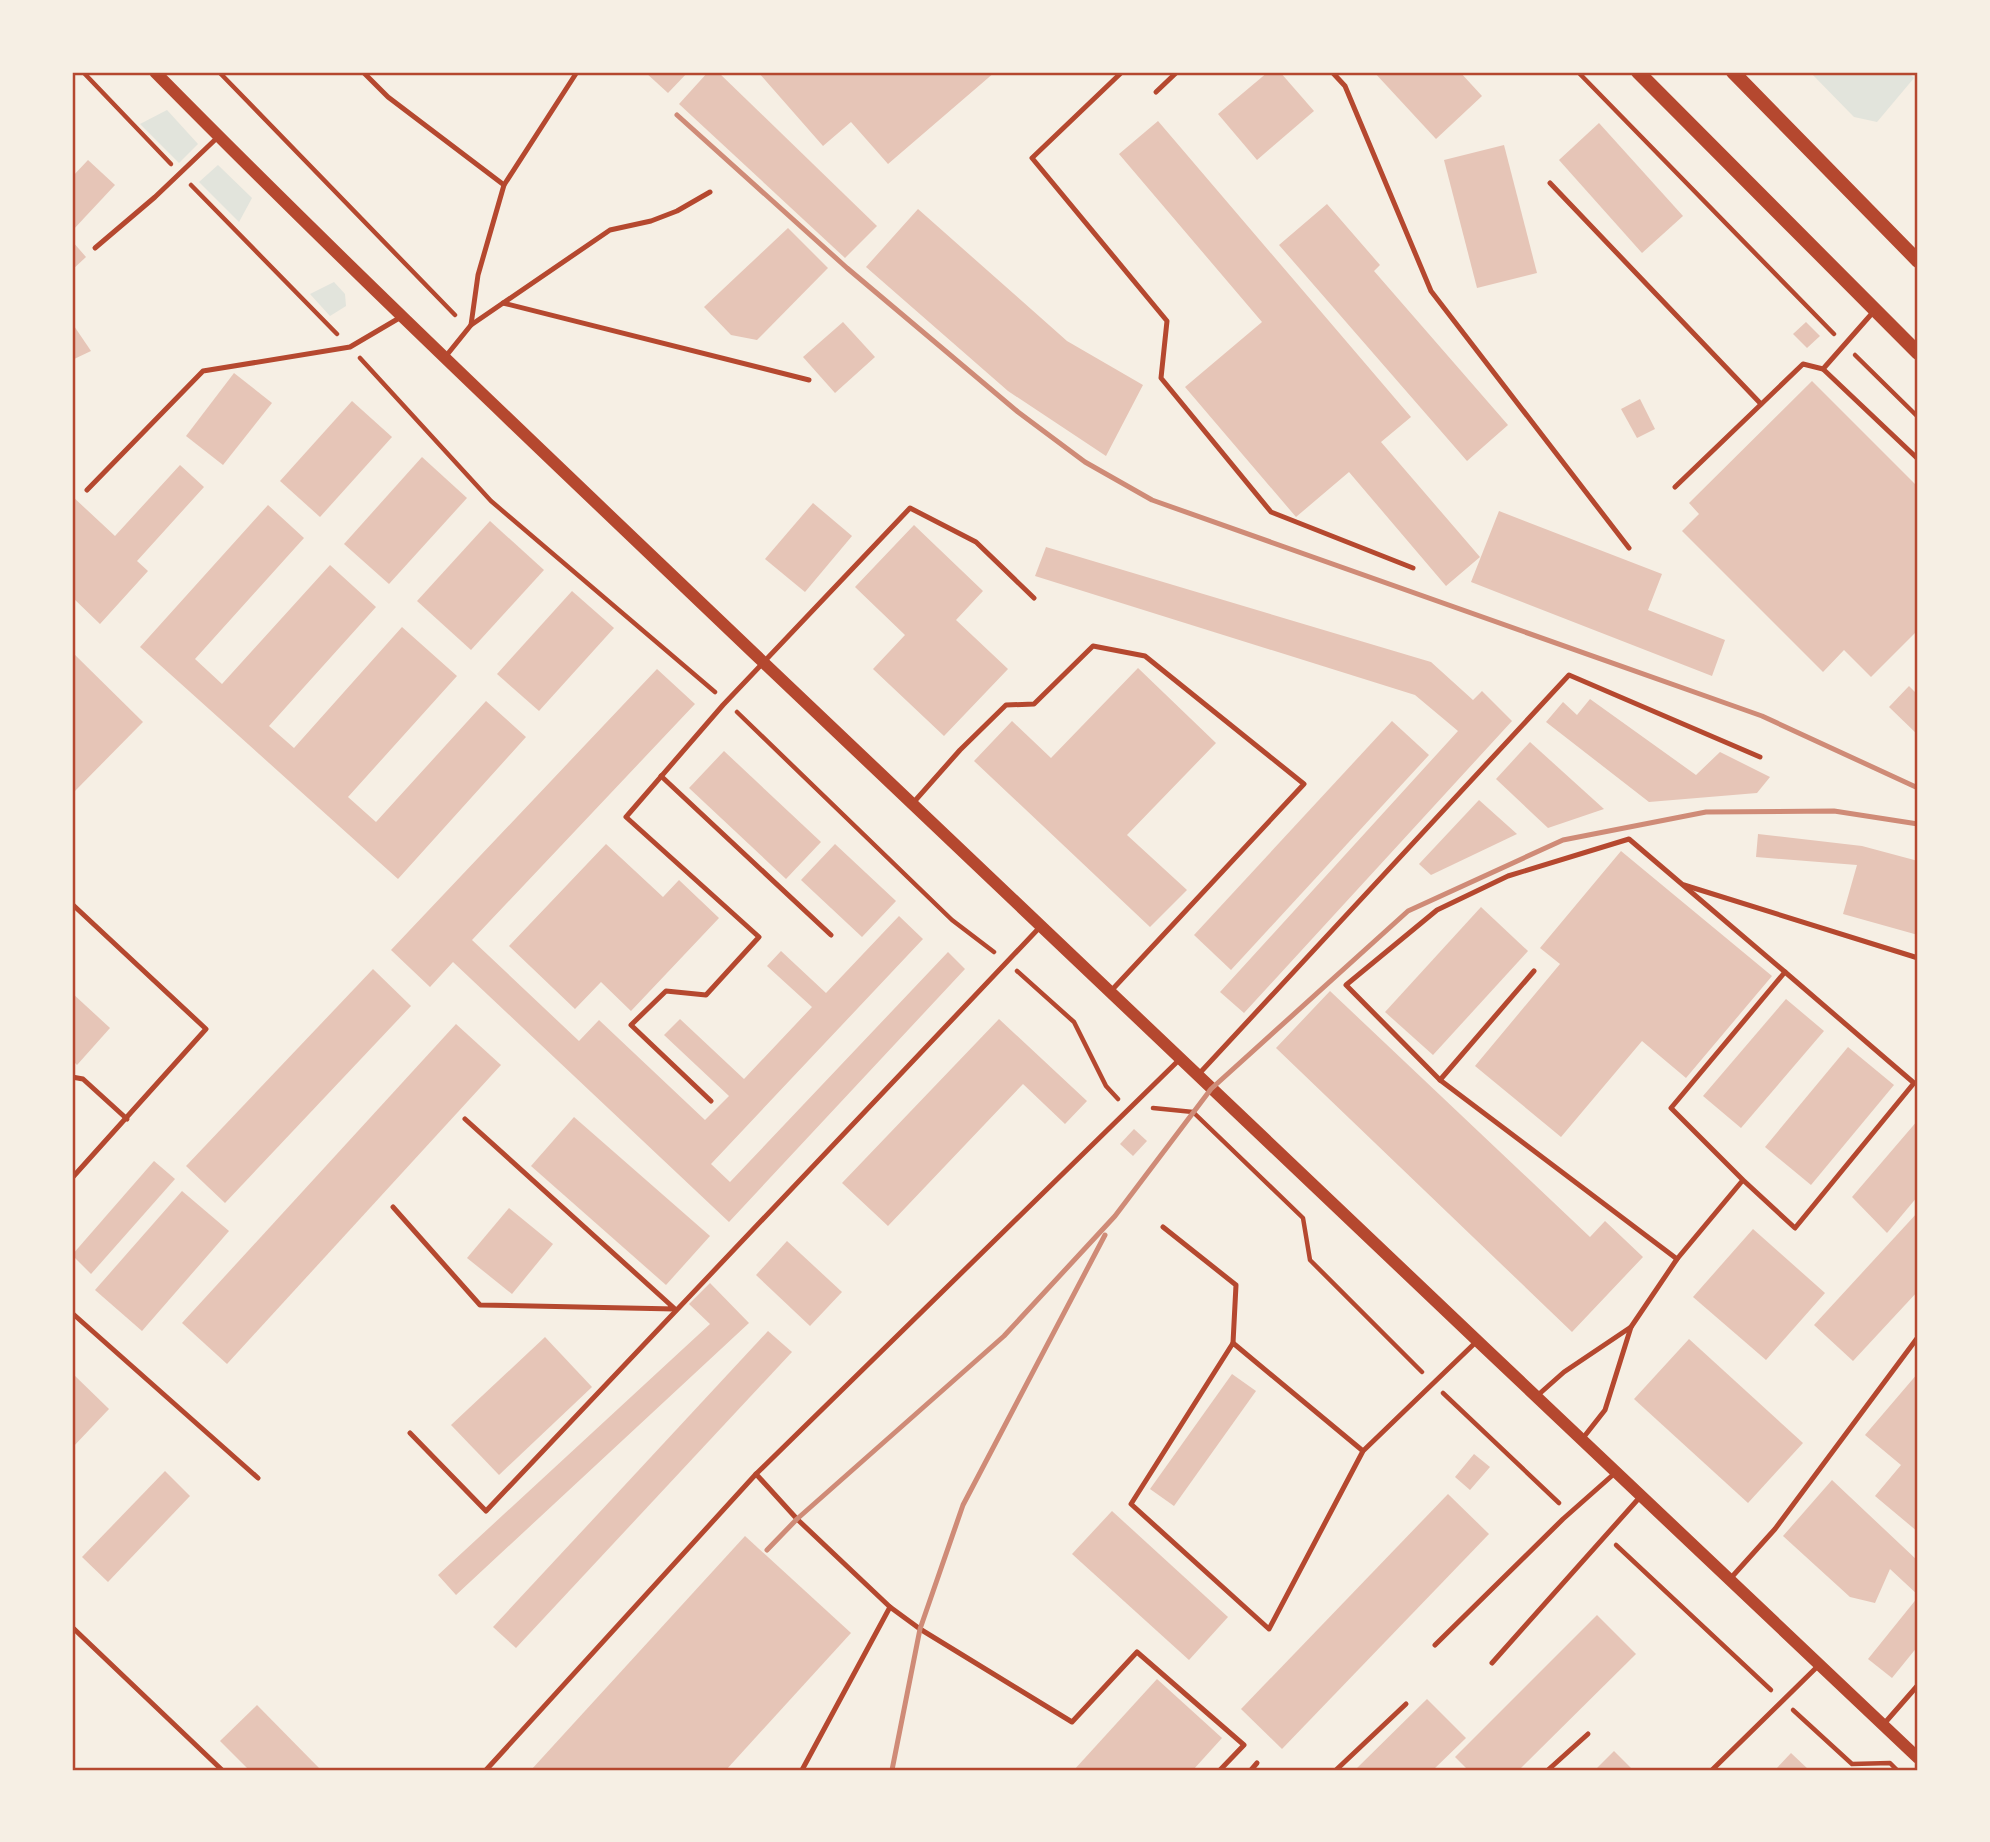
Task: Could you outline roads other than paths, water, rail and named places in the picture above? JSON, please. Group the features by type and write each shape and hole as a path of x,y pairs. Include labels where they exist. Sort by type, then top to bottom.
{"main road":[{"path":"1638,72 1918,354"},
{"path":"1733,72 1918,261"}],"street":[{"path":"155,72 401,317 911,805 1583,1438 1918,1758"}],"lane":[{"path":"363,72 388,97 504,185"},
{"path":"470,327 478,275 504,185 577,72"},
{"path":"1122,72 1032,158 1167,321 1161,378 1271,512 1413,568"},
{"path":"1156,92 1177,72"},
{"path":"1332,72 1345,86 1431,291 1629,548"},
{"path":"94,248 181,174 219,136"},
{"path":"1550,183 1761,404"},
{"path":"444,358 470,327 610,230 651,221 677,211 709,192"},
{"path":"503,303 809,380"},
{"path":"1823,369 1875,310"},
{"path":"87,490 203,371 350,347 401,317"},
{"path":"1675,487 1803,364 1823,369 1918,459"},
{"path":"711,1101 631,1025 666,991 706,995 760,937 625,817 726,702 910,508 976,542 1034,598"},
{"path":"911,805 960,750 1006,705 1034,705 1093,646 1145,656 1304,784 1109,992"},
{"path":"1197,1076 1569,674 1760,757"},
{"path":"661,776 831,935"},
{"path":"1677,1259 1440,1080 1346,985 1437,910 1508,876 1629,839 1784,972 1916,1080 1795,1228 1671,1108 1784,972"},
{"path":"1681,884 1918,958"},
{"path":"72,904 206,1029 72,1178"},
{"path":"410,1433 486,1511 1040,927"},
{"path":"1440,1080 1534,971"},
{"path":"486,1770 756,1474 1130,1111 1180,1059"},
{"path":"72,1077 83,1079 127,1119"},
{"path":"465,1119 676,1309"},
{"path":"1583,1438 1605,1410 1631,1327 1677,1259 1743,1180"},
{"path":"393,1207 480,1306 676,1309"},
{"path":"1163,1227 1236,1285 1233,1343 1131,1504 1269,1629 1363,1451 1478,1340"},
{"path":"72,1313 258,1478"},
{"path":"1538,1396 1564,1372 1631,1327"},
{"path":"1730,1579 1775,1529 1918,1337"},
{"path":"1233,1343 1363,1451"},
{"path":"1435,1645 1569,1513 1617,1471"},
{"path":"756,1474 797,1519 890,1606 920,1629 1072,1722 1137,1652 1244,1745 1220,1770"},
{"path":"1492,1663 1643,1495"},
{"path":"802,1770 890,1606"},
{"path":"72,1627 222,1770"},
{"path":"1712,1770 1820,1664"},
{"path":"1883,1725 1918,1685"},
{"path":"1336,1770 1406,1704"},
{"path":"1548,1770 1588,1734"},
{"path":"1251,1770 1257,1763"}],"railway":[{"path":"677,115 847,268 1018,412 1085,462 1152,500 1762,716 1918,788"},
{"path":"767,1550 797,1519 1004,1336 1115,1216 1211,1089 1408,911 1563,840 1706,812 1834,811 1918,824"},
{"path":"892,1770 920,1629 963,1505 1105,1235"}]}
